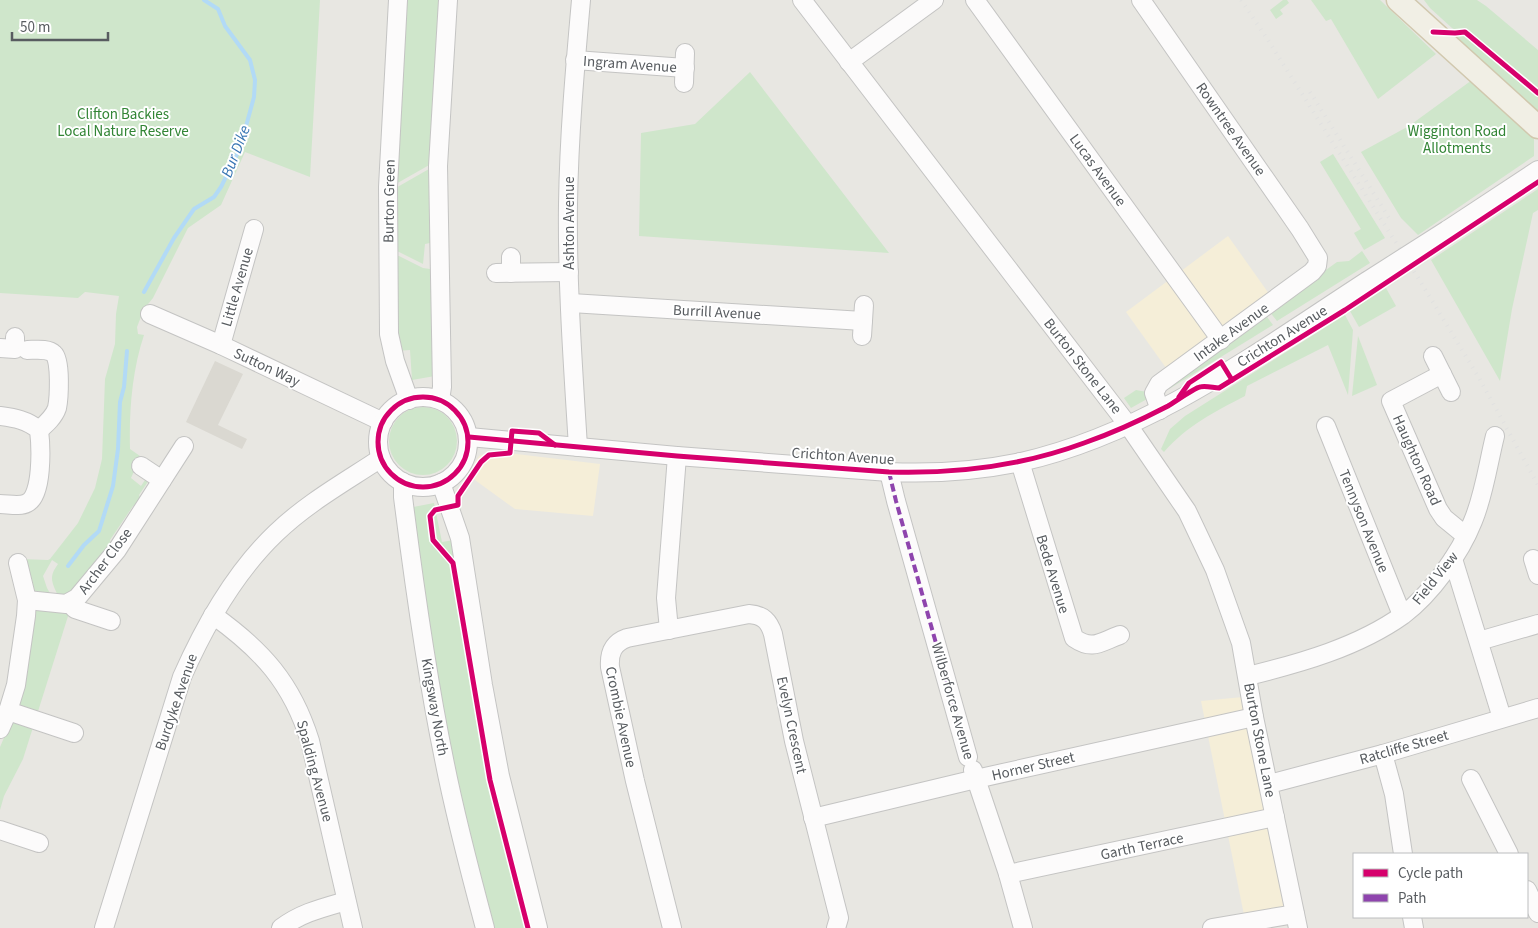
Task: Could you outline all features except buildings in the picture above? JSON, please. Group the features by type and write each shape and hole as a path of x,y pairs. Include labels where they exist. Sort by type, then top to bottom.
{"main road":[{"path":"1400,1 1538,127"}],"street":[{"name":"Burton Green","path":"398,0 388,187 389,334 394,361 409,400"},
{"path":"440,400 442,387 438,166 448,0"},
{"name":"Ashton Avenue","path":"578,446 569,272 569,194 575,60 581,0"},
{"name":"Burton Stone Lane","path":"802,0 1128,425 1187,511 1228,605 1241,643 1254,717 1296,921"},
{"path":"849,62 934,0"},
{"name":"Lucas Avenue","path":"975,0 1221,340"},
{"name":"Rowntree Avenue","path":"1141,0 1300,229 1318,258"},
{"name":"Ingram Avenue","path":"575,60 685,68"},
{"name":"Crichton Avenue","path":"469,438 890,472 917,473 968,470 1020,462 1084,443 1160,410 1274,341 1538,170"},
{"name":"Little Avenue","path":"221,345 254,229"},
{"name":"Intake Avenue","path":"1160,410 1154,393 1159,384 1312,272 1317,266 1318,258"},
{"path":"506,268 569,272"},
{"name":"Burrill Avenue","path":"571,303 863,321"},
{"name":"Sutton Way","path":"150,314 221,345 383,422"},
{"path":"0,348 15,349 21,343 49,351 55,355 59,362 56,409 51,419 39,430"},
{"path":"1433,356 1451,392"},
{"name":"Haughton Road","path":"1442,374 1391,400 1438,509 1448,521 1466,536"},
{"path":"424,397 440,400 457,412 465,425 469,438 465,458 457,472 441,483 428,487 418,487 403,482 387,469 381,458 378,444 379,432 383,422 392,409 409,400 424,397"},
{"path":"0,416 20,419 33,425 39,430 41,441 38,490 33,500 25,504 0,504"},
{"name":"Tennyson Avenue","path":"1326,426 1402,615"},
{"name":"Field View","path":"1248,676 1331,651 1379,630 1402,615 1421,598 1453,559 1466,536 1479,504 1495,436"},
{"name":"Archer Close","path":"27,600 60,604 69,603 85,590 117,550 184,446"},
{"path":"669,630 666,598 677,456"},
{"name":"Burdyke Avenue","path":"104,928 182,677 195,647 213,616 241,572 275,534 316,500 381,458"},
{"name":"Bede Avenue","path":"1020,462 1074,638 1082,644 1090,646 1120,635"},
{"path":"141,466 162,480"},
{"name":"Wilberforce Avenue","path":"890,472 898,509 972,768 1008,874 1023,928"},
{"name":"Kingsway North","path":"403,482 402,497 414,589 440,738 485,928"},
{"path":"441,483 460,538 483,685 500,776 538,928"},
{"path":"1453,559 1502,718"},
{"path":"0,729 16,685 27,600 18,564"},
{"path":"69,603 75,609 112,621"},
{"name":"Evelyn Crescent","path":"669,630 749,614 758,615 770,625 794,741 839,918 836,928"},
{"name":"Spalding Avenue","path":"213,616 251,644 269,663 283,681 304,722 353,928"},
{"path":"1479,641 1538,624"},
{"name":"Crombie Avenue","path":"669,630 620,640 613,647 609,656 633,772 672,928"},
{"name":"Ratcliffe Street","path":"1269,784 1384,754 1538,708"},
{"path":"8,710 74,733"},
{"name":"Horner Street","path":"813,818 972,768 1254,717"},
{"path":"1384,754 1394,794 1403,853"},
{"path":"1471,779 1508,853"},
{"name":"Garth Terrace","path":"1008,874 1275,818"},
{"path":"0,830 39,843"},
{"path":"1528,892 1538,913"},
{"path":"281,928 311,911 346,902"},
{"path":"1212,928 1296,921"}],"shaded area":[{"path":"1228,236 1277,305 1174,379 1126,312"},
{"path":"215,361 243,374 218,425 247,439 242,449 186,422"},
{"path":"491,451 600,464 593,516 515,509 468,475 479,456"},
{"path":"1243,697 1285,907 1244,915 1201,701"}],"green space":[{"name":"Clifton Backies Local Nature Reserve","path":"0,0 320,0 310,177 245,152 221,205 188,228 153,298 144,309 137,327 138,334 144,335 132,391 130,449 140,456 132,467 135,469 131,478 141,486 147,477 149,480 139,495 142,501 140,504 133,506 110,540 112,546 89,578 82,577 73,589 74,593 59,598 52,580 53,573 58,564 52,560 43,576 51,595 33,593 21,559 50,559 78,523 95,488 102,459 105,379 115,344 119,296 85,292 78,298 0,293"},
{"path":"405,0 441,0 431,164 394,185"},
{"path":"1283,0 1287,0 1289,3 1280,10 1283,14 1276,19 1270,10"},
{"name":"Wigginton Road Allotments","path":"1311,0 1380,0 1436,54 1378,99 1331,19 1326,21"},
{"path":"1424,0 1477,0 1486,6 1538,50 1538,91 1466,30 1455,30 1452,28"},
{"path":"1466,34 1538,95 1538,113 1454,36"},
{"path":"750,72 889,253 639,236 641,133 695,124"},
{"name":"Wigginton Road Allotments","path":"1472,80 1534,139 1534,156 1418,235 1401,218 1361,152 1409,126"},
{"path":"1333,154 1385,238 1364,250 1354,233 1361,229 1320,162"},
{"path":"429,169 430,243 425,244 423,264 397,251 394,189"},
{"path":"1538,189 1538,210 1533,213 1512,309 1500,381 1431,260"},
{"path":"1362,251 1370,263 1277,321 1269,311 1337,262 1349,261"},
{"path":"394,256 399,256 423,268 430,269 435,376 412,380 410,350 396,351"},
{"path":"1386,288 1396,306 1359,327 1350,311"},
{"path":"1265,314 1273,325 1169,389 1165,388"},
{"path":"1345,315 1353,330 1348,395 1328,345 1247,386 1245,396 1192,427 1164,452 1161,449 1170,429 1185,416"},
{"path":"1358,336 1377,385 1352,396"},
{"path":"1136,390 1147,392 1147,399 1131,408 1124,398"},
{"path":"423,407 436,410 447,417 454,428 457,441 454,454 447,465 436,472 423,475 410,472 399,465 392,454 389,441 392,428 399,417 410,410"},
{"path":"434,503 442,542 454,540 532,928 490,928 442,724 408,508"},
{"path":"43,606 69,613 23,759 4,796 0,810 0,747 19,703 33,635 32,616 36,610"}],"waterway":[{"name":"Bur Dike","path":"144,292 174,238 194,209 214,197 221,187 240,148 254,97 255,80 250,60 225,26 218,9 204,0"},
{"name":"Bur Dike","path":"68,566 84,545 99,531 113,486 118,449 120,402 124,387 127,351"}],"railway":[{"path":"1241,0 1422,284 1479,378 1538,485"},
{"path":"1310,92 1391,221"}],"marked path":[{"path":"889,472 968,757"}],"cycle path":[{"path":"1433,32 1465,32 1538,93"},
{"path":"469,437 677,456 889,472 964,470 1037,458 1116,431 1168,406 1197,388 1204,386 1219,388 1345,310 1538,182"},
{"path":"1179,397 1189,383 1221,362 1232,380"},
{"path":"423,397 440,401 455,410 464,425 468,442 464,459 455,474 440,483 423,487 406,483 391,474 382,459 378,442 382,425 391,410 406,401 423,397"},
{"path":"528,928 490,780 453,563 433,540 430,516 435,510 458,505 458,496 481,462 489,455 510,453 512,431 539,433 555,445"}]}
